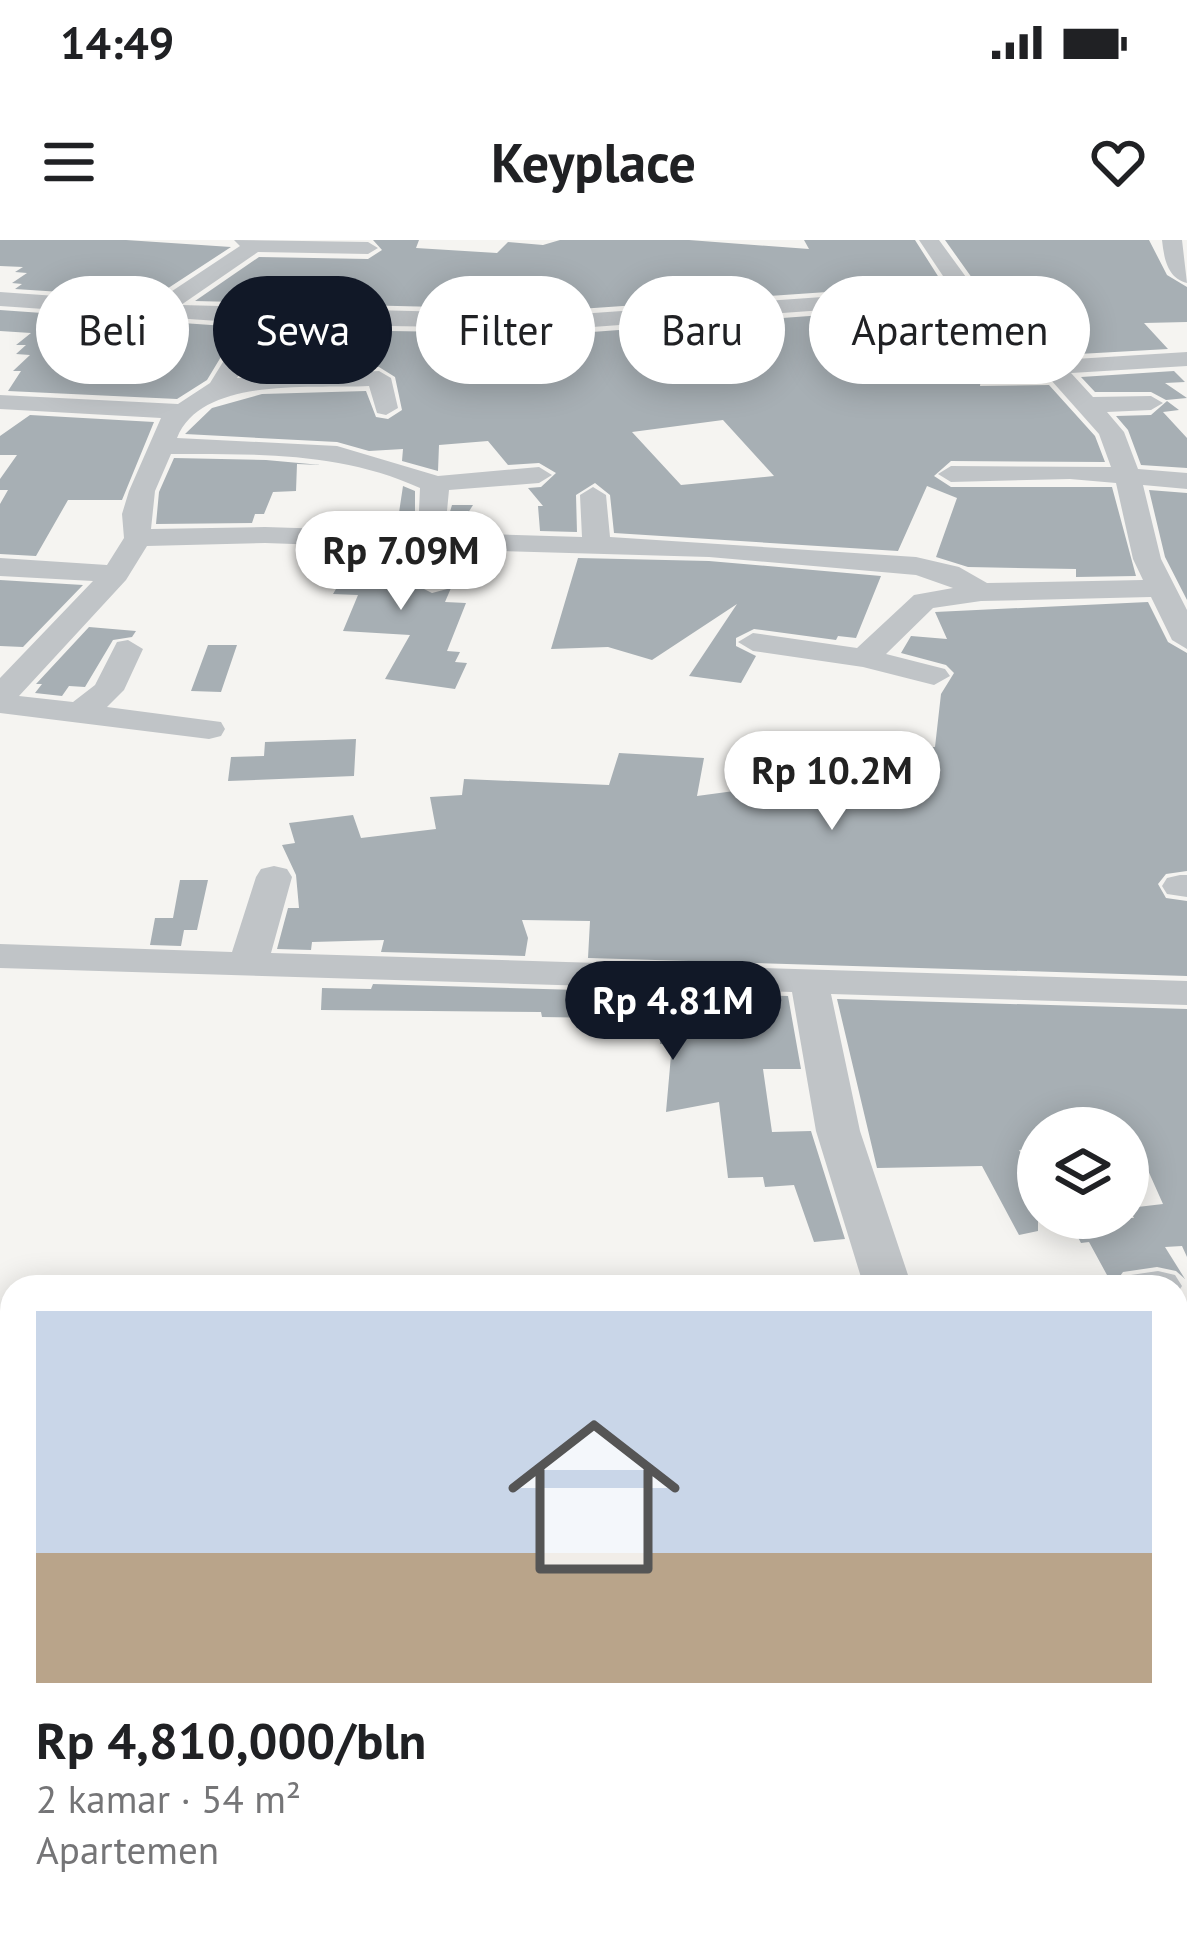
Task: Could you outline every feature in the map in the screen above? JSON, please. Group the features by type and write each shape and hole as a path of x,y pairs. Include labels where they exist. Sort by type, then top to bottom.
{"street":[{"path":"928,240 954,276"},
{"path":"1172,240 1176,264 1187,277"},
{"path":"189,287 248,243 368,248"},
{"path":"0,299 36,302"},
{"path":"392,319 431,320 440,310 474,311 469,320 619,318"},
{"path":"1090,366 1187,359"},
{"path":"0,700 116,574 138,538 142,491 172,420 220,386 379,378 386,408"},
{"path":"1068,384 1111,432 1158,588 1187,640"},
{"path":"11,403 42,386"},
{"path":"11,403 63,413 183,412"},
{"path":"1087,405 1151,404"},
{"path":"162,446 358,443 436,485 539,475"},
{"path":"951,474 1070,471 1187,481"},
{"path":"431,580 441,542 436,485"},
{"path":"592,495 597,548"},
{"path":"138,538 265,536 709,549 916,566 949,573 981,592"},
{"path":"0,567 116,574"},
{"path":"864,658 924,601 981,592 1158,588"},
{"path":"753,642 864,658 934,676"},
{"path":"80,713 108,690 128,649"},
{"path":"0,700 209,729"},
{"path":"248,964 274,878"},
{"path":"0,956 810,985 1187,993"},
{"path":"810,985 838,1131 884,1275"}],"building":[{"path":"0,240 126,240 231,247 187,276 36,276 36,290 15,289 22,284 12,283 27,273 15,272 23,267 0,266"},
{"path":"373,240 419,240 416,248 497,253 508,242 543,245 560,240 689,240 809,249 804,240 915,240 938,276 809,276 809,293 785,295 785,276 619,276 619,306 595,308 595,276 416,276 416,306 392,306 392,276 231,276 259,257 368,259 382,250"},
{"path":"945,240 1149,240 1167,275 1187,287 1187,322 1144,323 1168,349 1090,353 1090,276 971,276"},
{"path":"213,289 213,301 195,301"},
{"path":"0,310 36,313 36,384 189,384 189,323 213,325 213,370 207,380 177,399 8,391 21,371 13,371 30,355 16,354 26,345 16,345 31,333 0,331"},
{"path":"809,316 809,384 1049,385 1095,436 1105,462 951,461 934,476 951,487 1112,487 1136,576 1076,577 1076,569 968,567 936,557 957,498 927,486 898,551 614,533 610,495 595,483 576,495 577,532 540,531 538,506 543,506 528,488 541,487 556,473 539,463 508,465 488,441 439,445 438,471 402,461 403,449 369,451 337,442 185,434 212,408 262,394 366,391 376,417 388,419 402,410 392,375 392,331 416,331 416,384 595,384 595,332 619,330 619,384 785,384 785,318","holes":["723,420 774,476 681,485 632,432"]},
{"path":"1174,371 1185,382 1165,383 1187,398 1166,400 1151,392 1095,392 1088,384 1090,376"},
{"path":"1167,401 1179,410 1163,412 1187,438 1187,468 1141,465 1128,430 1116,416 1151,415"},
{"path":"30,415 154,422 122,500 68,500 36,556 0,554 0,504 8,490 0,490 0,479 17,455 0,455 0,436"},
{"path":"174,458 321,465 297,464 296,491 273,492 264,514 255,514 252,523 156,524 159,492"},
{"path":"403,486 415,491 415,511 431,523 449,515 452,505 473,505 458,529 358,525 397,526"},
{"path":"1149,490 1187,493 1187,600 1165,557"},
{"path":"342,550 428,553 412,578 414,584 432,593 451,588 445,602 466,603 447,651 460,652 455,662 467,663 455,689 385,679 410,635 343,631 358,595 333,594 339,584 322,583"},
{"path":"578,558 709,561 881,576 856,638 838,636 836,640 754,629 736,638 736,646 756,656 741,683 689,676 737,604 652,660 608,647 551,649"},
{"path":"0,580 83,585 23,647 0,646"},
{"path":"1148,602 1168,642 1187,653 1187,871 1166,874 1158,884 1166,898 1187,901 1187,976 588,958 590,921 522,920 528,938 525,956 381,952 384,940 312,942 311,950 277,949 288,908 299,908 296,875 282,845 295,843 289,823 353,815 361,838 436,829 430,797 462,795 464,779 609,785 619,753 704,758 697,796 764,787 817,789 819,749 882,750 883,760 927,761 926,747 935,747 941,694 954,673 946,665 901,653 911,636 947,639 935,612"},
{"path":"89,627 136,631 132,637 113,640 85,687 69,686 62,696 35,693 42,684 36,684"},
{"path":"208,645 237,645 221,692 191,691"},
{"path":"356,739 354,776 228,781 231,757 264,756 265,742"},
{"path":"180,880 208,880 197,930 184,930 181,946 150,945 155,918 173,918"},
{"path":"373,984 788,996 801,1069 763,1069 772,1132 811,1131 845,1239 814,1242 794,1185 765,1187 763,1177 728,1178 719,1102 666,1112 672,1044 660,1044 660,1038 607,1037 606,1018 542,1017 541,1012 321,1010 322,988 371,989"},
{"path":"837,999 1187,1009 1187,1257 1182,1246 1165,1247 1182,1275 1157,1267 1107,1275 1089,1242 1079,1239 1149,1239 1149,1206 1163,1204 1149,1173 1149,1107 1017,1107 1017,1231 982,1166 877,1168"}]}
